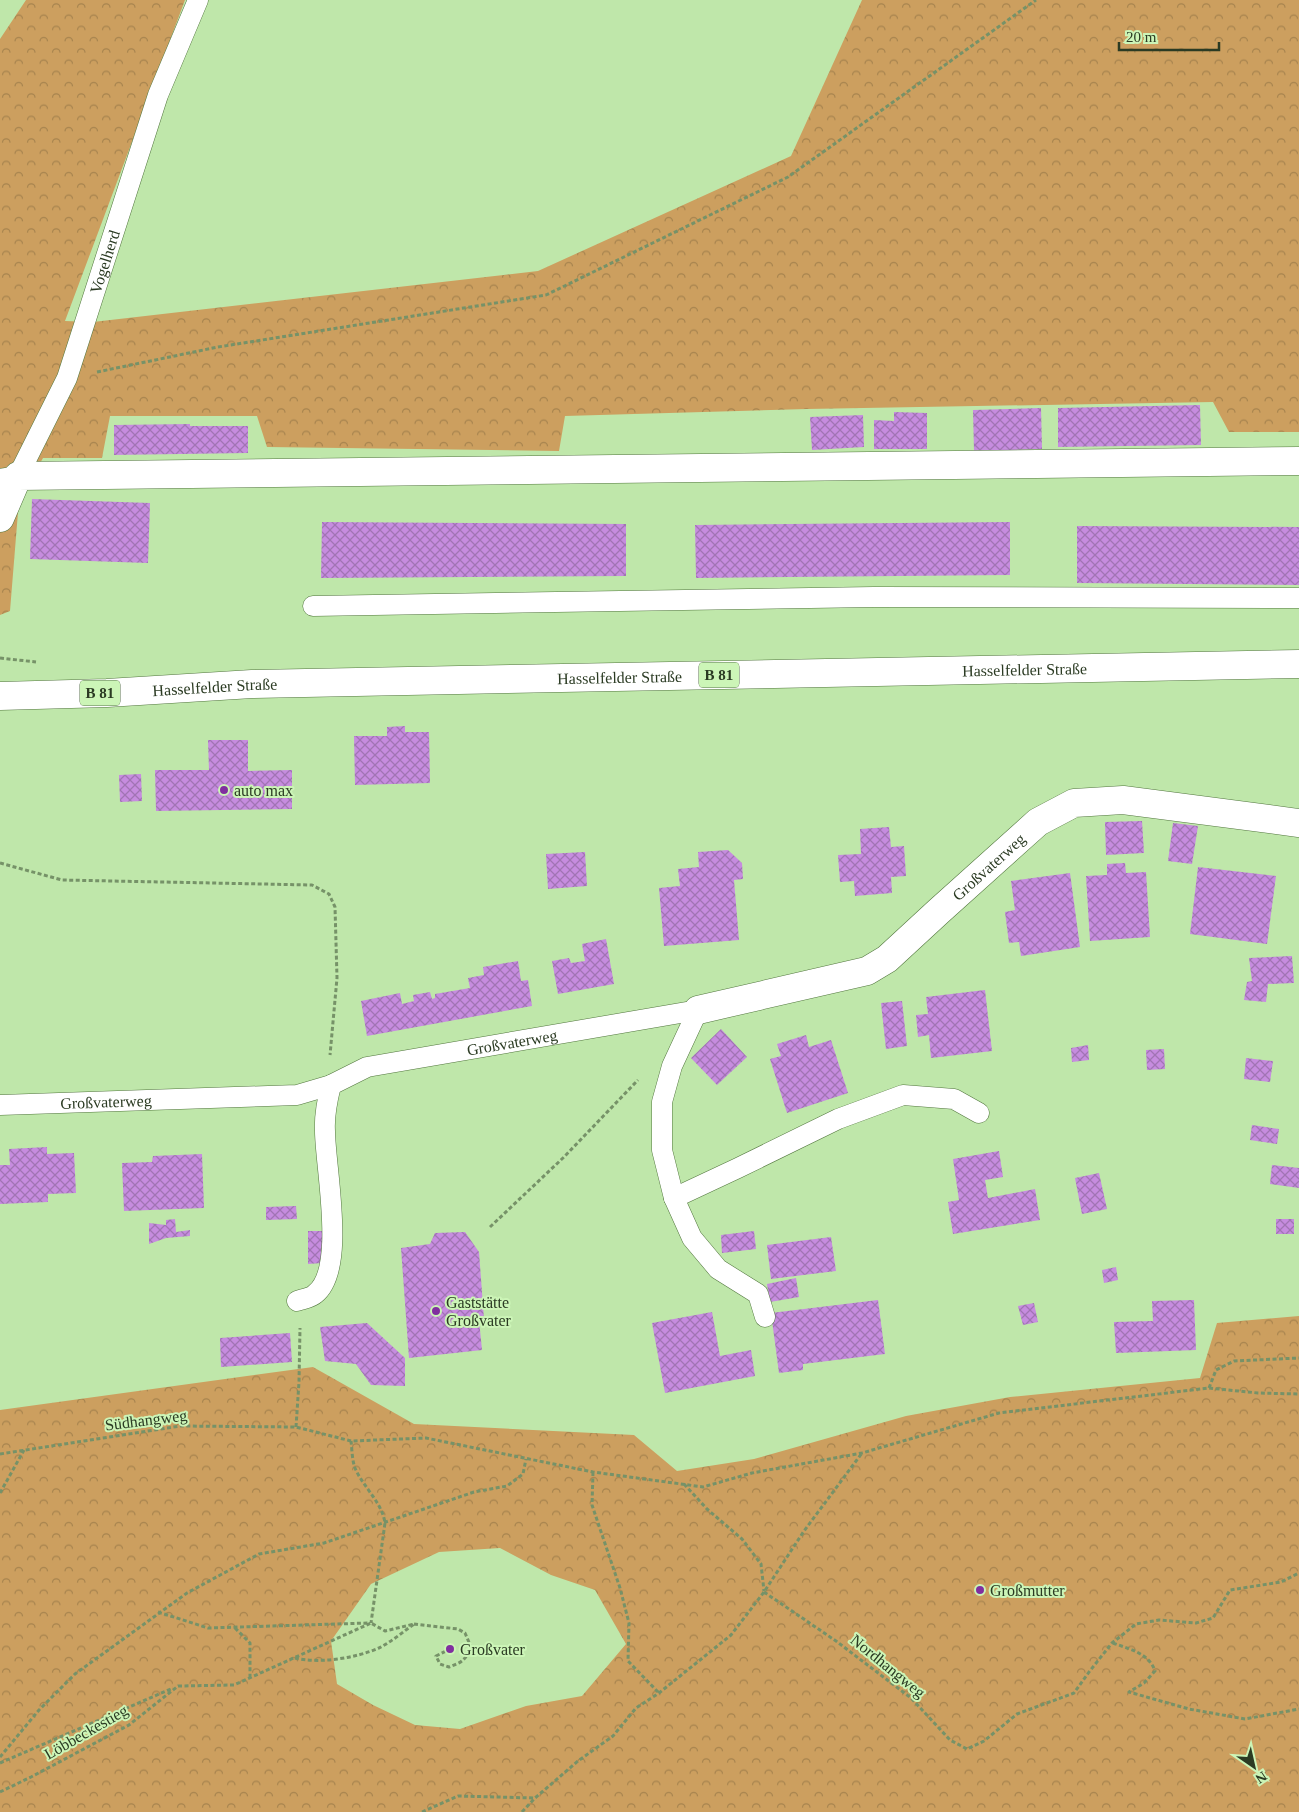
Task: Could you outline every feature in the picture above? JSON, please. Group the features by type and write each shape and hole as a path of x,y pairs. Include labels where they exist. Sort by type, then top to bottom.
{"street":[{"path":"9,477 1299,461"},
{"name":"Vogelherd","path":"0,518 9,477"},
{"name":"Hasselfelder Straße","path":"0,696 106,693 272,684 1299,664"},
{"name":"Großvaterweg","path":"698,1010 867,971 887,959 1038,822 1074,803 1123,800 1299,823"}],"lane":[{"name":"Vogelherd","path":"9,477 67,378 158,96 198,0"},
{"path":"313,606 883,597 1299,598"},
{"path":"698,1010 672,1066 662,1102 662,1150 674,1198 692,1238 718,1269 758,1294 765,1317"},
{"name":"Großvaterweg","path":"0,1105 297,1094 331,1086 368,1067 698,1010"},
{"path":"297,1301 315,1294 323,1283 332,1259 331,1197 324,1132 325,1108 331,1086"},
{"path":"674,1198 838,1119 903,1095 954,1099 979,1113"}],"path":[{"path":"67,378 218,347 546,295 788,177 1036,0"},
{"path":"0,863 62,880 312,885 329,894 335,907 337,978 330,1051 331,1086"},
{"path":"490,1227 564,1157 637,1083 642,1075"},
{"path":"296,1427 300,1382 301,1333 297,1301"},
{"path":"1209,1388 1216,1370 1234,1361 1299,1358"},
{"name":"Südhangweg","path":"0,1454 180,1426 296,1427 351,1440 426,1438 593,1472 703,1487 752,1473 862,1453 999,1413 1209,1388 1258,1393 1299,1394"},
{"path":"351,1440 355,1466 365,1486 384,1514 385,1522 371,1623"},
{"path":"0,1493 24,1449"},
{"path":"522,1812 535,1798 578,1761 613,1736 636,1708 659,1693 731,1635 764,1592 804,1531 862,1453"},
{"path":"0,1757 39,1710 75,1674 158,1612 187,1593 259,1554 324,1543 474,1492 507,1486 523,1474 526,1459"},
{"path":"593,1472 592,1506 620,1588 629,1623 628,1661 659,1693"},
{"path":"684,1484 707,1509 742,1539 761,1564 764,1592"},
{"name":"Nordhangweg","path":"764,1592 836,1641 911,1698 950,1740 967,1748 984,1741 1017,1714 1074,1693 1088,1672 1112,1643 1136,1624 1159,1620 1196,1623 1214,1618 1230,1590 1281,1582 1299,1573"},
{"path":"158,1612 208,1628 371,1623 385,1631 414,1624 458,1629 464,1633 471,1647 462,1662 449,1667 440,1664 436,1656 450,1649"},
{"path":"0,1763 178,1686 234,1685 250,1679 371,1623"},
{"path":"294,1658 309,1662 360,1655 381,1647 414,1624"},
{"path":"234,1627 250,1643 250,1679"},
{"path":"1112,1643 1140,1653 1152,1663 1155,1671 1144,1683 1129,1692 1189,1709 1245,1719 1299,1709"},
{"name":"Löbbeckestieg","path":"0,1792 129,1725 178,1686"},
{"path":"422,1812 458,1796 535,1798"}],"green space":[{"path":"26,0 185,0 65,321 93,322 538,271 791,156 862,0 1299,0 1299,432 1229,432 1213,402 807,409 565,416 559,451 267,447 257,416 110,416 102,458 43,458 19,500 10,611 0,615 0,39"},
{"path":"1299,1316 1299,1812 0,1812 0,1410 313,1367 414,1424 634,1435 677,1471 754,1459 906,1416 1010,1397 1200,1378 1217,1323","holes":["500,1548 551,1575 595,1590 626,1644 582,1696 526,1706 460,1729 415,1725 373,1705 337,1684 331,1641 371,1584 439,1552"]}],"building":[{"path":"1200,405 1201,445 1058,447 1058,408"},
{"path":"1041,408 1042,449 974,451 973,410"},
{"path":"894,412 927,413 927,449 874,449 874,420 894,421"},
{"path":"863,415 864,447 812,450 810,417"},
{"path":"190,424 190,426 248,426 248,453 114,455 114,425"},
{"path":"32,499 150,503 148,563 30,559"},
{"path":"322,522 626,524 626,576 321,578"},
{"path":"1010,522 1010,575 696,578 695,525"},
{"path":"1077,526 1299,527 1299,585 1077,583"},
{"path":"405,726 405,732 429,732 430,783 355,785 354,736 387,736 387,727"},
{"name":"auto max","path":"208,740 248,740 248,771 292,770 292,809 156,811 155,770 209,770"},
{"path":"141,774 142,801 120,802 119,775"},
{"path":"1142,821 1144,853 1106,855 1105,822"},
{"path":"1173,823 1198,826 1192,864 1168,861"},
{"path":"889,827 891,847 904,846 906,876 891,877 892,893 855,896 854,881 840,882 838,855 861,854 860,829"},
{"path":"728,850 742,863 743,879 734,880 739,940 664,946 659,888 680,886 678,869 699,867 698,852"},
{"path":"585,852 587,886 548,889 546,854"},
{"path":"1125,863 1126,873 1146,872 1150,937 1090,941 1086,876 1107,875 1107,864"},
{"path":"1198,867 1276,876 1267,944 1190,934"},
{"path":"1070,873 1080,947 1021,956 1019,942 1009,943 1005,912 1015,910 1011,881"},
{"path":"606,939 614,984 558,994 552,961 569,958 571,963 585,961 582,944"},
{"path":"1292,956 1294,983 1268,984 1266,1002 1244,1000 1247,982 1252,981 1249,958"},
{"path":"518,961 521,981 528,980 532,1006 367,1036 361,1001 400,993 402,1004 414,1001 413,995 430,992 432,999 435,998 435,994 470,988 468,978 484,975 483,967"},
{"path":"985,990 992,1051 931,1058 929,1035 918,1037 916,1015 928,1014 926,997"},
{"path":"902,1001 907,1046 886,1049 881,1003"},
{"path":"721,1029 747,1057 717,1085 691,1058"},
{"path":"806,1035 809,1047 831,1040 848,1093 787,1113 770,1059 781,1056 777,1044"},
{"path":"1088,1045 1089,1060 1072,1062 1071,1048"},
{"path":"1164,1049 1165,1069 1147,1070 1146,1050"},
{"path":"1246,1058 1273,1061 1270,1082 1244,1079"},
{"path":"1252,1125 1279,1129 1277,1144 1250,1140"},
{"path":"47,1147 47,1154 74,1153 76,1193 48,1194 48,1202 0,1204 0,1165 10,1165 9,1149"},
{"path":"999,1151 1003,1177 985,1180 988,1198 1035,1189 1040,1220 953,1234 948,1202 959,1200 953,1159"},
{"path":"202,1154 204,1208 124,1211 122,1163 152,1162 153,1156"},
{"path":"1272,1165 1299,1168 1299,1188 1270,1184"},
{"path":"1099,1173 1107,1209 1082,1214 1075,1178"},
{"path":"296,1206 297,1219 266,1220 266,1207"},
{"path":"175,1219 176,1232 190,1230 190,1236 166,1238 149,1244 149,1223 166,1225 166,1220"},
{"path":"1276,1219 1294,1219 1294,1234 1276,1234"},
{"path":"308,1231 322,1231 322,1263 308,1264"},
{"path":"754,1231 756,1249 722,1253 721,1235"},
{"path":"465,1232 479,1252 484,1319 479,1320 482,1350 409,1358 401,1248 430,1244 435,1233"},
{"path":"831,1237 836,1271 771,1279 767,1245"},
{"path":"1116,1267 1118,1280 1104,1283 1102,1270"},
{"path":"796,1278 799,1297 770,1302 767,1284"},
{"path":"878,1300 885,1354 803,1364 803,1370 779,1373 771,1313"},
{"path":"1194,1300 1196,1350 1116,1353 1114,1322 1153,1321 1152,1301"},
{"path":"1034,1303 1038,1322 1023,1325 1018,1306"},
{"path":"712,1312 720,1356 751,1350 755,1376 665,1393 652,1323"},
{"path":"367,1323 405,1358 405,1386 371,1385 356,1364 325,1361 320,1327"},
{"path":"290,1333 292,1362 221,1367 220,1338"}],"place":[{"name":"auto max","path":"224,790"},
{"name":"Gaststätte Großvater","path":"436,1311"},
{"name":"Großmutter","path":"980,1590"},
{"name":"Großvater","path":"450,1649"}]}
